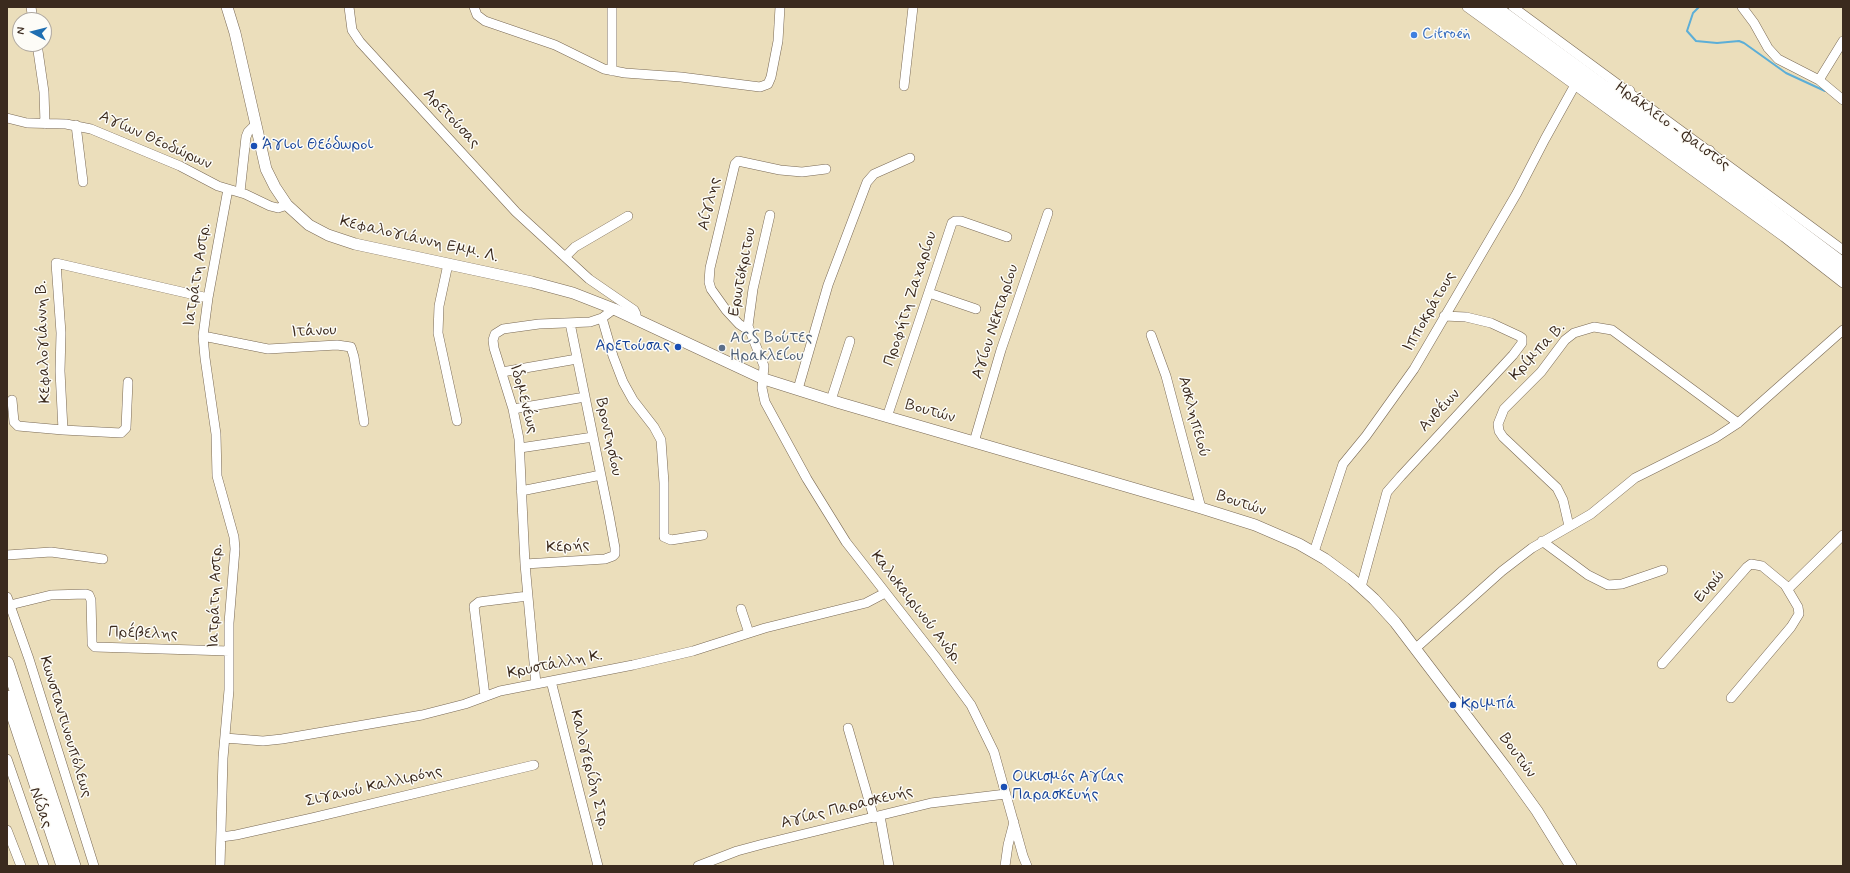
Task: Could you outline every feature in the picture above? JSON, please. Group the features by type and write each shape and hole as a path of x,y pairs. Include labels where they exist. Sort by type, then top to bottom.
{"highway":[{"path":"7,663 74,866"},
{"path":"7,697 63,866"}],"main road":[{"name":"Κεφαλογιάννη Εμμ. Λ.","path":"227,7 235,34 266,169 275,187 287,205 309,225 337,238 370,248 559,289 586,297 764,379"},
{"name":"Ηράκλειο - Φαιστός","path":"1481,7 1791,233 1843,275"},
{"name":"Ηράκλειο - Φαιστός","path":"1496,7 1721,171 1843,263"},
{"path":"1605,86 1628,91"},
{"path":"1709,151 1721,171"},
{"name":"Βουτών","path":"764,379 1201,508 1270,531 1314,552 1361,586 1388,613 1522,789 1571,866"}],"street":[{"name":"Αρετούσας","path":"349,7 352,30 360,42 516,212 590,278 634,310 636,319"},
{"path":"474,7 477,15 485,21 555,44 594,64 612,71 681,77 757,87 766,86 771,77 778,42 780,7"},
{"path":"612,7 612,71"},
{"path":"904,86 913,7"},
{"path":"1467,7 1811,257 1843,282"},
{"path":"1513,7 1843,250"},
{"path":"1742,7 1772,54 1786,64 1818,80 1843,100"},
{"path":"1818,80 1843,41"},
{"path":"38,52 44,92 45,124"},
{"name":"Ιπποκράτους","path":"1314,552 1343,464 1366,436 1414,369 1517,194 1575,85"},
{"name":"Αγίων Θεοδώρων","path":"7,118 27,123 76,125 102,133 180,166 212,183 240,192 270,206 278,208 287,205"},
{"path":"76,125 83,182"},
{"path":"240,192 246,137 248,132 255,125"},
{"path":"798,389 828,285 867,182 874,174 910,158"},
{"name":"Αίγλης","path":"748,330 738,324 726,310 711,289 709,282 710,268 735,164 738,161 788,171 802,172 826,169"},
{"name":"Ιατράτη Αστρ.","path":"220,866 225,738 228,704 229,623 235,549 234,537 217,476 216,434 204,358 204,336 208,298 228,189"},
{"name":"Αγίου Νεκταρίου","path":"974,442 1001,350 1048,213"},
{"name":"Ερωτόκριτου","path":"764,379 764,366 748,330 751,297 770,215"},
{"path":"565,257 575,248 628,216"},
{"name":"Προφήτη Ζαχαρίου","path":"887,416 954,222 961,221 1007,237"},
{"name":"Κεφαλογιάννη Β.","path":"64,430 60,371 61,333 56,264 208,298"},
{"path":"448,264 439,306 438,328 457,421"},
{"path":"928,294 976,309"},
{"name":"Ιδομενέως","path":"536,684 525,564 520,448 513,409 493,344 495,334 500,330 533,325 590,322 602,318 614,309"},
{"name":"Ανθέων","path":"1361,586 1384,502 1390,488 1522,343 1519,336 1487,321 1466,317 1444,316"},
{"path":"602,318 612,356 623,382 633,400 654,427 660,440 664,476 664,537 671,540 703,535"},
{"name":"Βροντησίου","path":"570,323 615,548 613,556"},
{"name":"Κρίμπα Β.","path":"1569,526 1563,500 1558,488 1552,480 1503,437 1499,431 1498,424 1504,409 1537,376 1565,340 1574,333 1594,327 1612,330 1738,423"},
{"path":"1416,648 1508,566 1542,542 1591,514 1635,478 1715,438 1738,423 1843,330"},
{"name":"Ασκληπειού","path":"1152,335 1166,376 1201,508"},
{"name":"Ιτάνου","path":"204,336 268,349 338,345 351,347 354,357 364,422"},
{"path":"831,400 850,341"},
{"path":"502,372 577,358"},
{"name":"Καλοκαιρινού Ανδρ.","path":"764,379 763,393 765,402 793,454 846,542 971,705 994,752 1014,821 1022,856 1027,866"},
{"path":"12,400 14,422 18,426 121,433 124,431 127,424 128,382"},
{"path":"513,409 585,397"},
{"path":"520,448 593,436"},
{"path":"521,491 601,475"},
{"path":"1731,698 1798,617 1798,608 1788,589 1841,541"},
{"path":"1542,542 1588,575 1608,585 1622,584 1663,570"},
{"path":"7,555 52,552 103,559"},
{"name":"Κερής","path":"525,564 605,559 613,556"},
{"name":"Ευρώ","path":"1662,664 1749,565 1759,565 1765,568 1777,577 1788,589"},
{"name":"Κρυστάλλη Κ.","path":"225,738 263,741 297,737 422,715 465,704 500,691 679,655 749,633 854,607 872,601 885,593"},
{"name":"Πρέβελης","path":"8,601 51,595 89,595 91,600 92,644 95,647 229,652"},
{"path":"485,696 474,606 479,602 528,596"},
{"name":"Κωνσταντινουπόλεως","path":"8,601 94,866"},
{"path":"741,609 749,633"},
{"name":"Καλογερίδη Στρ.","path":"551,681 598,866"},
{"path":"848,728 877,817 889,866"},
{"name":"Νίδας","path":"7,759 44,866"},
{"name":"Σιγανού Καλλιρόης","path":"221,837 312,818 534,765"},
{"name":"Αγίας Παρασκευής","path":"698,866 743,849 931,803 1006,794"},
{"path":"1006,866 1008,845 1014,821"},
{"path":"7,830 21,866"}],"waterway":[{"path":"1699,7 1693,13 1687,31 1696,41 1717,43 1739,41 1786,73 1825,91"}],"place":[{"name":"Citroën","path":"1414,35"},
{"name":"Άγιοι Θεόδωροι","path":"254,146"},
{"name":"Αρετούσας","path":"678,347"},
{"name":"ACS Βούτες Ηρακλείου","path":"722,348"},
{"name":"Κριμπά","path":"1453,705"},
{"name":"Οικισμός Αγίας Παρασκευής","path":"1004,787"}]}
